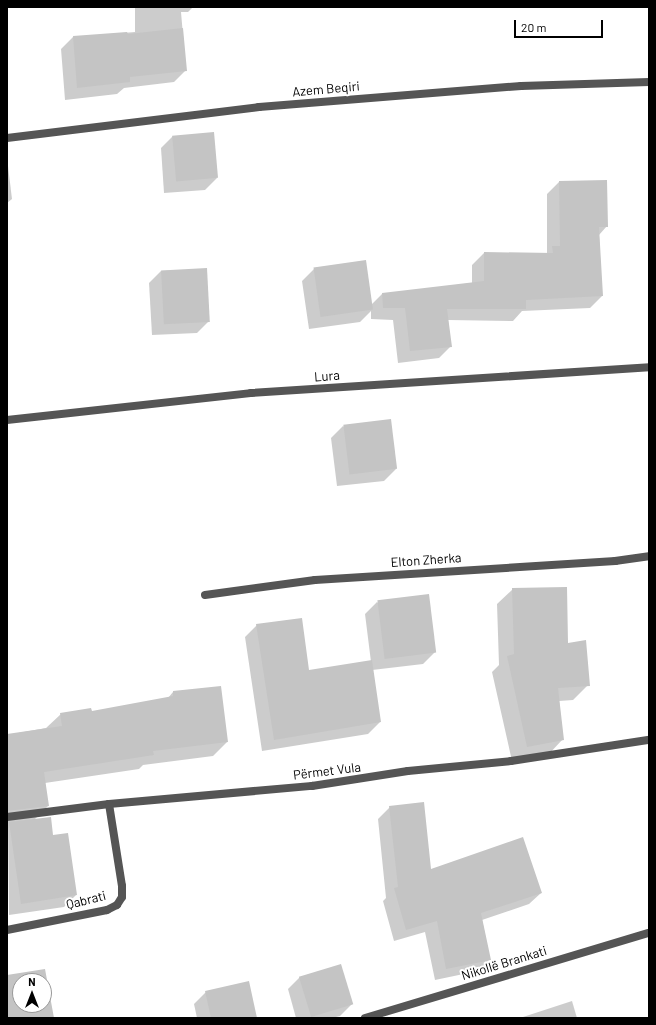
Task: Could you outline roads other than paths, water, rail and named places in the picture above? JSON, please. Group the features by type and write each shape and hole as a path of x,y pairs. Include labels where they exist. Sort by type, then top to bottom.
{"street":[{"name":"Azem Beqiri","path":"7,138 259,107 521,86 649,82"},
{"name":"Lura","path":"7,420 251,393 649,367"},
{"name":"Elton Zherka","path":"205,596 315,580 615,561 649,556"},
{"name":"Përmet Vula","path":"7,817 109,804 312,786 408,771 511,761 649,740"},
{"name":"Qabrati","path":"7,930 107,910 117,905 122,897 122,886 109,804"},
{"name":"Nikollë Brankati","path":"365,1018 649,933"}]}
